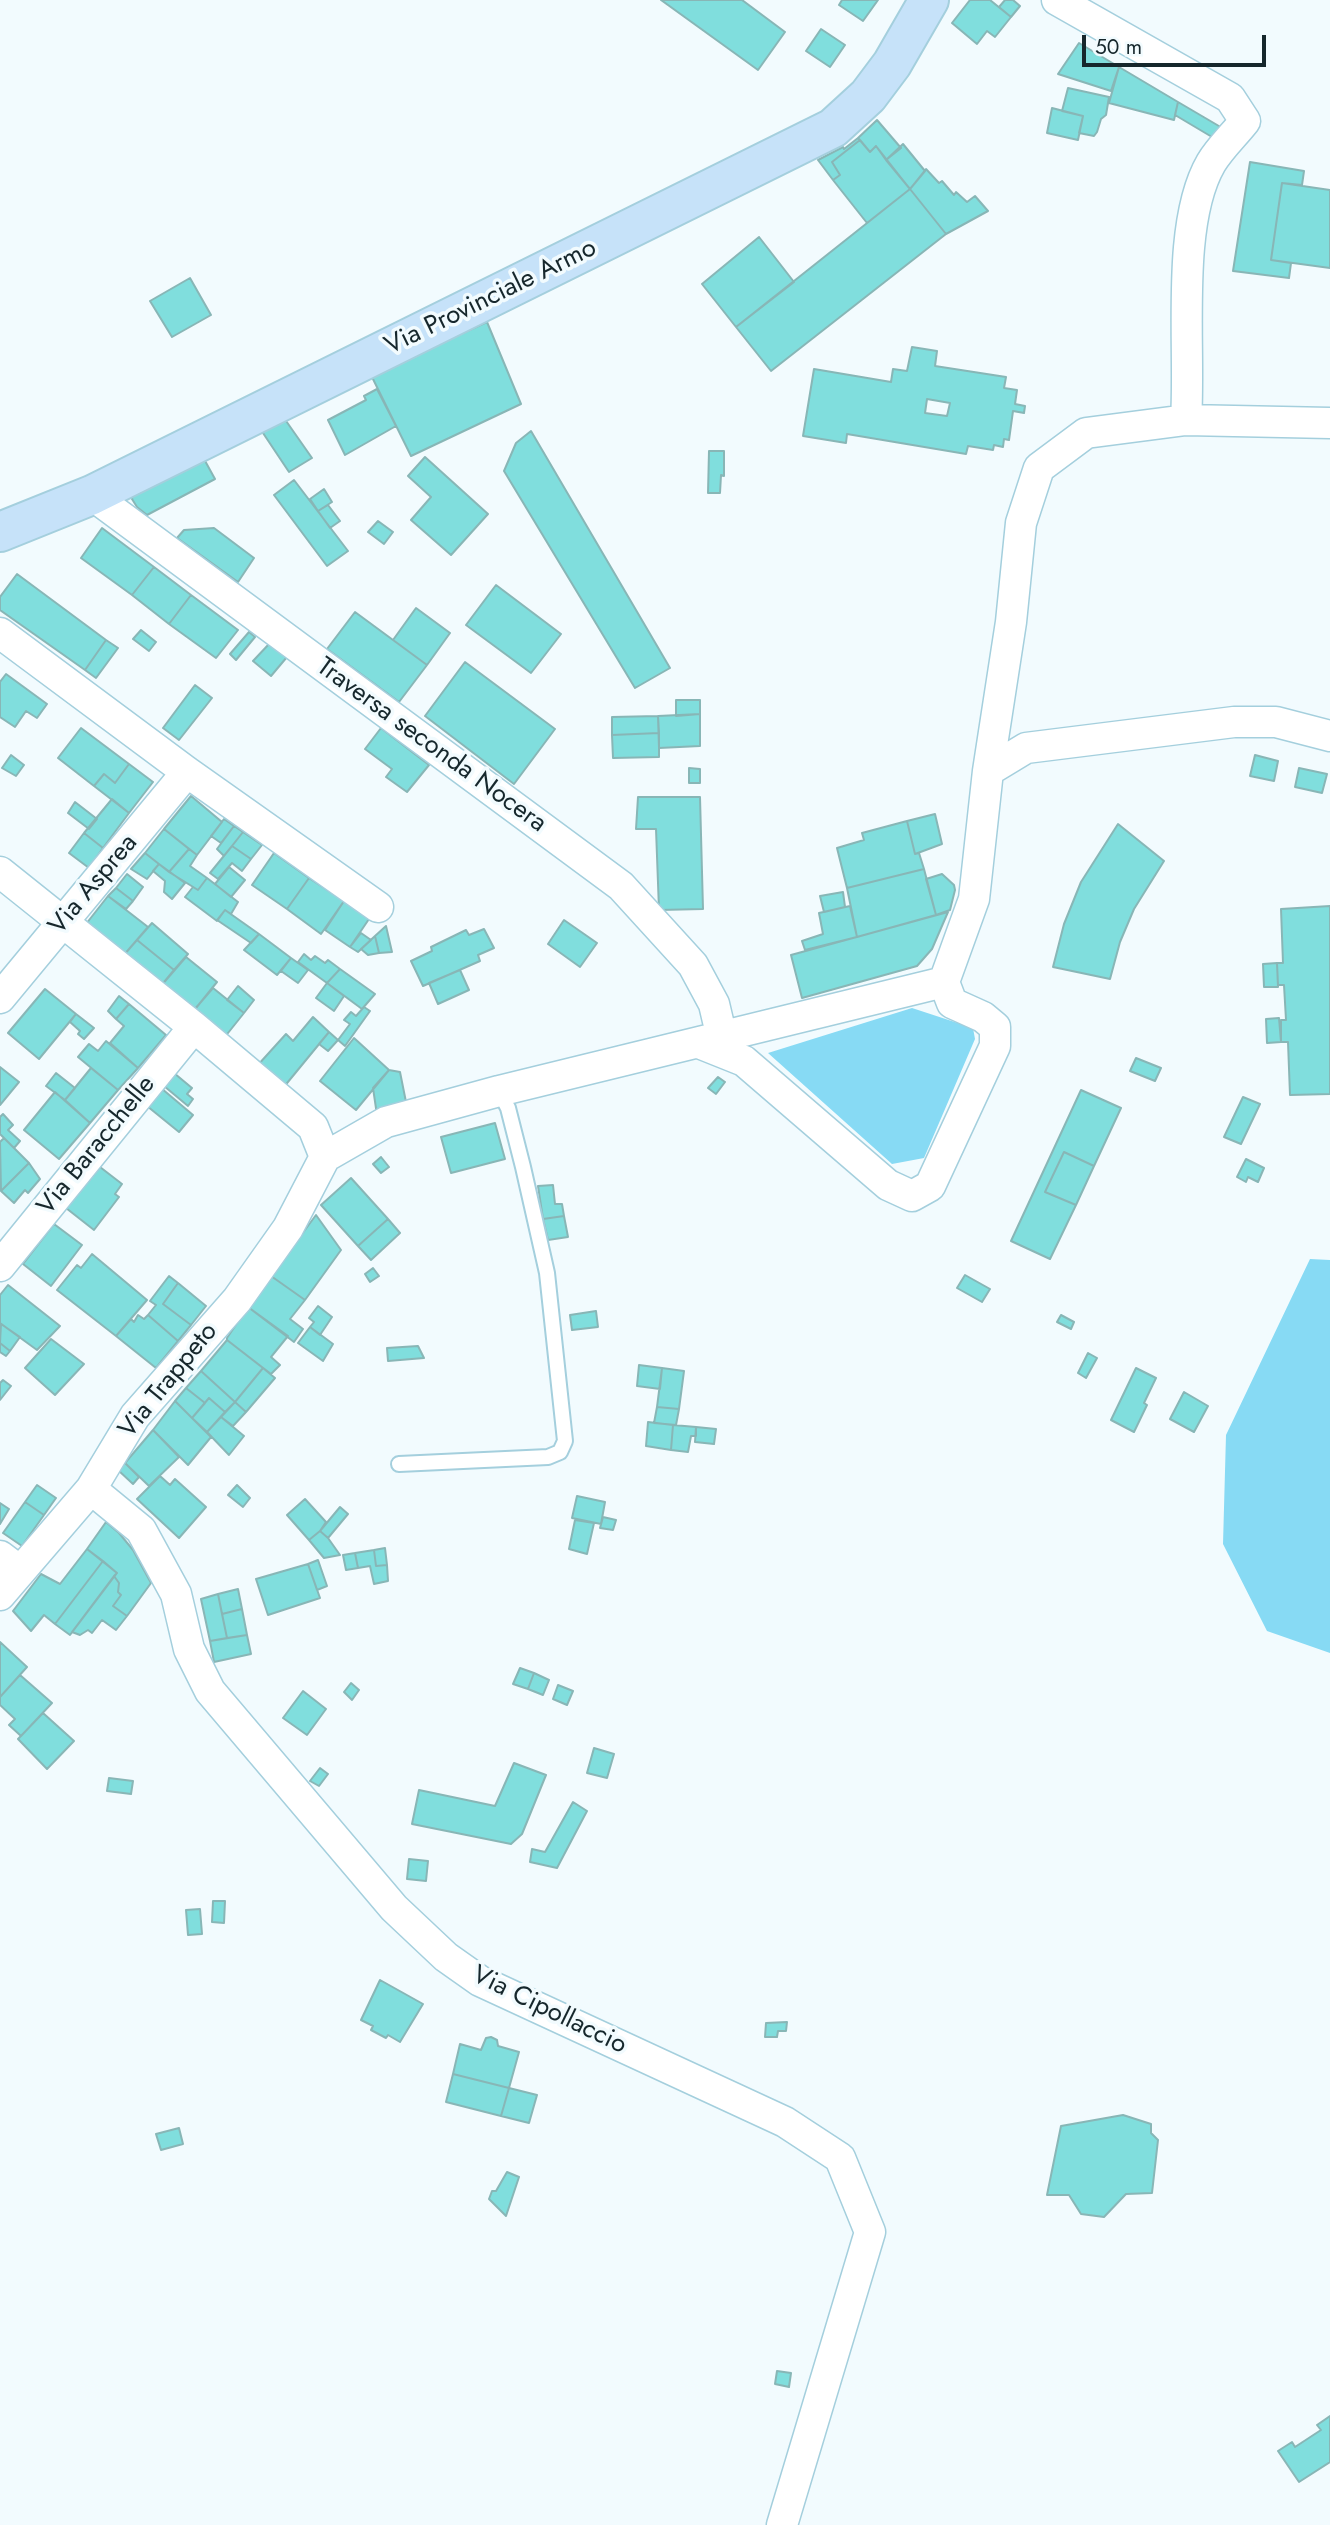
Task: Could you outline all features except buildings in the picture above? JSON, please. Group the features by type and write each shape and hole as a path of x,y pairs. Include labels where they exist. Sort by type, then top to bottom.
{"street":[{"name":"Via Provinciale Armo","path":"0,532 92,495 833,128 868,96 892,64 929,0"},
{"path":"1057,0 1230,98 1245,121 1211,164 1194,209 1188,275 1186,420"},
{"path":"711,1040 744,1061 888,1185 912,1196 930,1186 995,1046 995,1027 983,1017 952,1003 944,982 974,900 988,771 1011,622 1021,523 1039,468 1086,433 1186,420 1330,423"},
{"name":"Traversa seconda Nocera","path":"92,495 621,886 693,965 714,1003 711,1040"},
{"path":"0,633 187,772 378,907"},
{"path":"988,771 1026,748 1234,722 1276,722 1330,736"},
{"name":"Via Asprea","path":"0,998 187,772"},
{"path":"0,872 64,921 313,1127 325,1157 386,1122 499,1091 944,982"},
{"name":"Via Baracchelle","path":"0,1266 194,1027"},
{"name":"Via Trappeto","path":"0,1595 10,1563 91,1489 135,1416 237,1300 288,1228 325,1157"},
{"name":"Via Cipollaccio","path":"91,1489 141,1530 176,1594 189,1649 211,1692 394,1908 446,1957 480,1981 785,2123 840,2158 870,2232 782,2525"}],"lane":[{"path":"399,1464 548,1457 561,1452 565,1441 547,1273 508,1108 499,1091"}],"shaded area":[{"path":"912,1008 973,1028 975,1039 924,1158 892,1164 768,1053"},
{"path":"1310,1259 1330,1260 1330,1653 1267,1631 1223,1544 1226,1435"}]}
